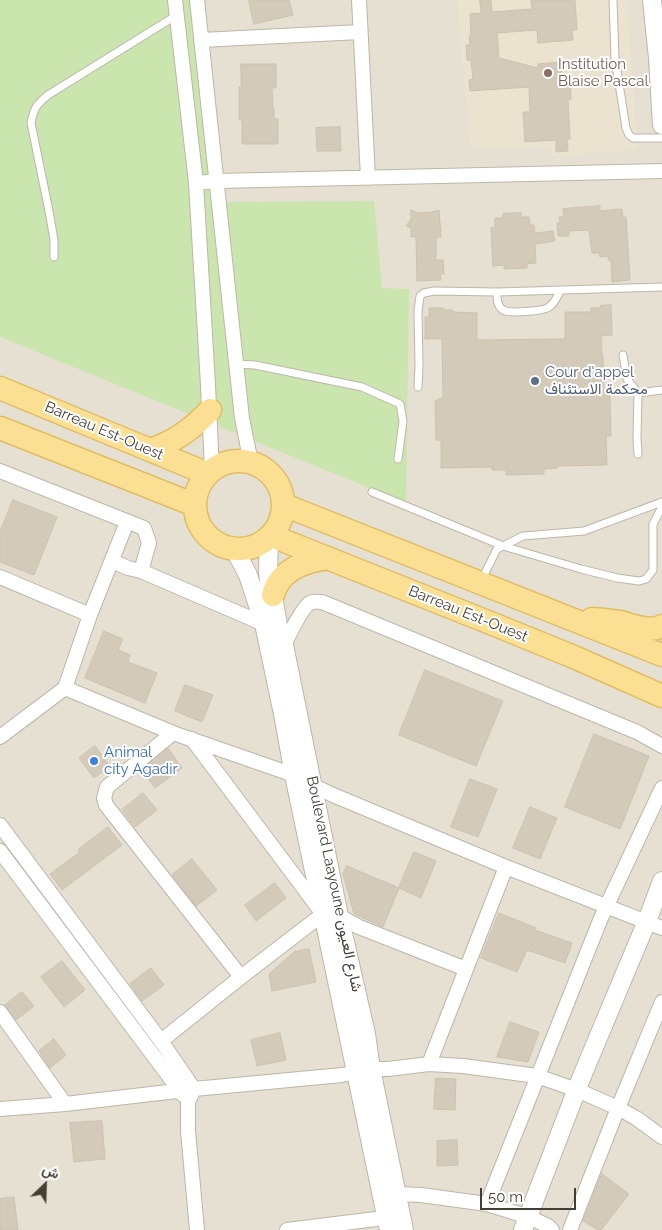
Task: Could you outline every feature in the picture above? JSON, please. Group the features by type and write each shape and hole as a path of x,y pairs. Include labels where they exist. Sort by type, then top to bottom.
{"main road":[{"name":"Barreau Est-Ouest","path":"0,388 150,450 210,472"},
{"path":"150,450 183,434 210,410"},
{"path":"0,428 194,505"},
{"path":"237,461 251,463 261,467 277,483 282,493 284,505 282,516 278,527 259,546 235,550 211,540 202,530 196,518 195,496 202,481 210,472 224,464 237,461"},
{"path":"284,505 662,655"},
{"name":"Barreau Est-Ouest","path":"270,537 328,558 521,635 662,696"},
{"path":"273,596 274,588 292,569 310,561 328,558"},
{"path":"566,618 609,620 650,628 662,626"}],"street":[{"path":"175,0 196,183 210,410 210,472"},
{"path":"197,0 242,418 251,463"},
{"path":"359,0 368,178"},
{"path":"652,0 658,27 662,125"},
{"path":"201,40 360,32"},
{"path":"196,183 662,171"},
{"path":"0,471 144,528 149,543 140,571"},
{"path":"0,737 65,688 90,615 127,522"},
{"name":"Boulevard Laayoune شارع العيون","path":"270,537 268,572 270,589 284,645 312,785 331,915"},
{"name":"Boulevard Laayoune شارع العيون","path":"235,550 248,575 264,624 284,714 294,775 331,915 364,1071 397,1194 404,1230"},
{"path":"112,561 264,624"},
{"path":"0,577 90,615"},
{"path":"284,645 304,608 309,603 322,602 637,732 662,746"},
{"path":"65,688 173,733 294,775"},
{"path":"173,733 107,787 104,798 106,805 241,977"},
{"path":"192,739 331,915 466,969"},
{"path":"312,785 506,867 654,925"},
{"path":"487,1204 607,906 662,788"},
{"path":"0,825 161,1040 194,1089"},
{"path":"0,851 184,1096 197,1230"},
{"path":"429,1064 506,867"},
{"path":"526,1223 577,1090 654,925 662,881"},
{"path":"161,1040 241,977 331,915"},
{"path":"570,1230 662,1002"},
{"path":"0,1012 65,1104"},
{"path":"0,1109 184,1096 194,1089 342,1075 429,1064 463,1066 537,1076 577,1090 618,1108 636,1118 662,1137"},
{"name":"Boulevard Laayoune شارع العيون","path":"364,1071 387,1223"},
{"path":"397,1194 421,1195 487,1204 526,1223 548,1226 552,1230"},
{"path":"287,1230 376,1218 387,1223"}],"lane":[{"path":"613,0 615,58 626,128 629,135 633,138 662,138"},
{"path":"54,257 54,240 31,123 34,110 38,103 48,95 177,15"},
{"path":"418,387 418,311 420,296 424,292 560,291 662,287"},
{"path":"497,292 497,302 502,310 508,312 544,310 555,301 560,291"},
{"path":"623,355 627,379 638,393 638,454"},
{"path":"236,364 255,365 362,387 400,404 403,421 398,459"},
{"path":"638,393 662,390"},
{"path":"372,492 503,546 581,569 617,578 639,581 646,579 653,570 653,524 662,507"},
{"path":"480,583 497,549 523,536 584,531 662,502"}],"shaded area":[{"path":"0,0 662,0 662,1230 0,1230"},
{"name":"Institution Blaise Pascal","path":"457,0 627,0 637,149 553,156 549,146 470,148"}],"green space":[{"path":"0,0 193,0 211,202 374,201 382,288 409,289 406,503 0,337"}],"building":[{"path":"249,0 289,0 293,15 254,24"},
{"path":"480,0 491,0 492,12 532,9 531,0 575,0 577,30 572,30 573,40 538,43 537,30 497,33 499,58 538,68 538,64 561,62 562,76 570,76 571,99 568,99 570,139 567,139 568,151 556,152 556,140 525,142 523,112 530,112 529,87 470,91 469,80 473,79 471,60 467,60 466,45 470,45 470,14 481,13"},
{"path":"241,64 276,64 276,88 272,88 274,119 278,119 278,144 242,144 242,120 239,120"},
{"path":"340,127 341,151 317,151 316,128"},
{"path":"600,206 600,211 622,209 623,217 626,217 630,280 612,282 611,260 608,260 608,256 600,257 599,253 592,253 589,230 569,231 569,236 558,236 557,223 560,223 559,217 564,217 563,209"},
{"path":"411,210 418,213 439,210 441,237 436,237 436,260 443,260 444,274 440,274 441,280 417,281 416,237 411,237 411,228 406,226 411,219"},
{"path":"521,213 521,217 529,217 530,225 534,225 535,233 553,231 555,241 535,244 536,263 527,264 527,268 504,269 504,265 493,266 491,228 495,227 495,218 503,218 503,214"},
{"path":"611,305 612,335 601,336 604,394 610,396 611,436 606,436 607,465 557,466 557,468 544,469 544,474 506,475 506,470 492,470 492,467 441,468 441,440 436,440 435,401 443,397 442,339 425,339 425,317 429,317 429,308 444,308 444,310 452,310 453,312 477,313 477,340 565,339 565,312 591,312 591,308"},
{"path":"13,500 57,517 34,575 0,562 0,532"},
{"path":"104,631 123,639 118,650 130,655 128,662 157,673 145,703 85,678"},
{"path":"425,670 503,701 476,766 399,735"},
{"path":"185,685 213,695 202,722 175,711"},
{"path":"594,734 649,756 620,829 565,807"},
{"path":"95,746 110,767 94,778 79,758"},
{"path":"168,748 182,768 155,788 142,770"},
{"path":"470,779 497,789 478,837 451,827"},
{"path":"143,793 157,810 135,827 122,810"},
{"path":"530,807 557,818 540,859 513,848"},
{"path":"108,827 122,845 62,890 50,874 80,852 78,850"},
{"path":"414,852 436,861 421,898 399,888"},
{"path":"192,859 217,890 196,906 172,875"},
{"path":"347,866 399,888 383,927 354,914 343,874"},
{"path":"275,883 286,898 256,921 245,905"},
{"path":"499,913 536,928 535,930 572,943 565,963 527,950 517,972 481,958"},
{"path":"309,949 316,982 272,991 269,974 294,952"},
{"path":"62,961 85,990 64,1007 41,977"},
{"path":"151,968 164,985 142,1001 130,984"},
{"path":"22,992 34,1006 16,1020 5,1005"},
{"path":"510,1022 539,1032 528,1062 497,1057"},
{"path":"280,1033 286,1060 257,1066 251,1040"},
{"path":"54,1039 66,1055 50,1068 39,1051"},
{"path":"436,1078 456,1079 455,1110 434,1109"},
{"path":"102,1121 105,1159 74,1162 70,1123"},
{"path":"457,1140 458,1165 437,1166 437,1141"},
{"path":"602,1174 629,1194 601,1230 598,1230 583,1221"},
{"path":"14,1197 18,1230 0,1230 0,1199"}],"place":[{"name":"Institution Blaise Pascal","path":"548,73"},
{"name":"Cour d'appel محكمة الاستئناف","path":"535,381"},
{"name":"Animal city Agadir","path":"94,761"}]}
